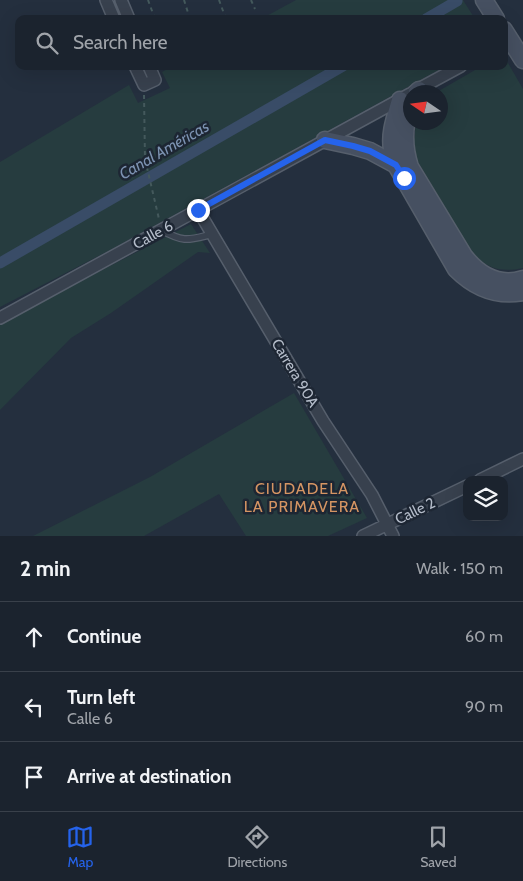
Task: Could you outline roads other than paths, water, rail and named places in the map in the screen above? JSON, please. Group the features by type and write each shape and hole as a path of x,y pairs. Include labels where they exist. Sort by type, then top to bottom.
{"main road":[{"path":"484,0 493,15"},
{"path":"510,36 523,60"},
{"path":"403,107 395,117 392,134 392,148 396,165 453,263 461,274 476,285 487,290 512,294 523,292"},
{"path":"406,130 405,142 410,167 464,256 480,273 492,279 505,281 523,279"},
{"path":"325,140 370,151 396,165"}],"street":[{"path":"106,0 112,15"},
{"path":"121,0 127,15"},
{"path":"137,70 144,85 155,80 151,70"},
{"name":"Calle 6","path":"430,85 454,70"},
{"name":"Calle 6","path":"0,318 325,140 403,101"},
{"name":"Carrera 90A","path":"198,210 323,421 372,495 394,536"},
{"path":"488,476 523,459"},
{"name":"Calle 2","path":"363,536 463,488"}],"lane":[{"path":"161,230 174,237 187,240 213,234"}],"waterway":[{"name":"Canal Américas","path":"433,15 457,1"},
{"name":"Canal Américas","path":"0,263 336,70"}],"district":[{"name":"CIUDADELA LA PRIMAVERA","path":"302,497"}]}
